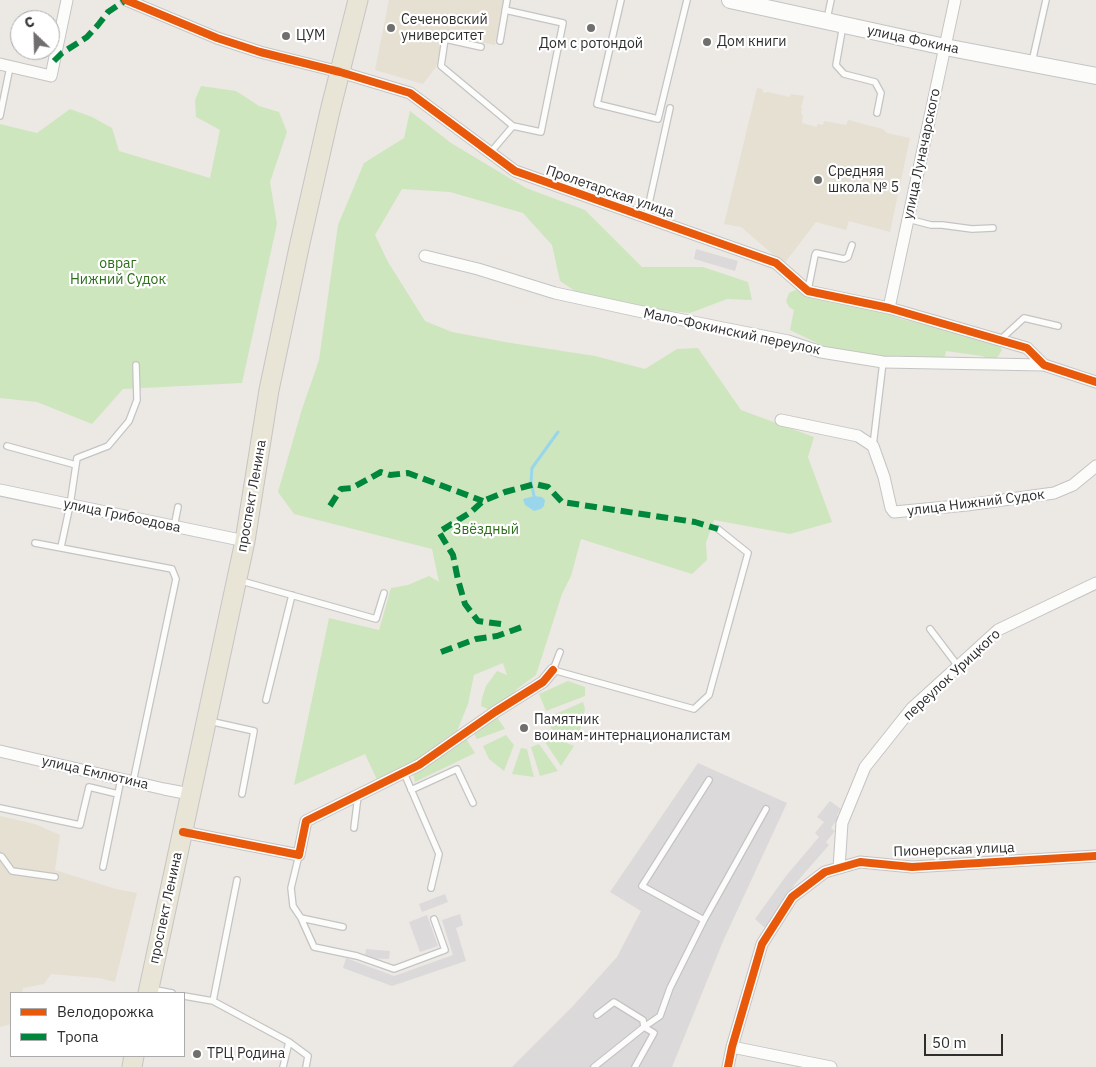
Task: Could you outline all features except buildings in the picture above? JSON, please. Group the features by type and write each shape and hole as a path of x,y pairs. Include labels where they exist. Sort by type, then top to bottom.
{"main road":[{"name":"проспект Ленина","path":"148,991 251,508 269,390 300,243 358,0"},
{"name":"улица Фокина","path":"730,0 945,47 1096,76"}],"street":[{"path":"5,65 51,76 66,0"},
{"name":"Пролетарская улица","path":"126,0 217,38 260,52 340,72 410,93 515,171 776,263 808,292"},
{"name":"улица Луначарского","path":"889,308 955,0"},
{"name":"Мало-Фокинский переулок","path":"425,256 555,293 788,341 821,352 883,362 1044,364"},
{"path":"808,292 889,308 1027,348 1044,364 1096,382"},
{"path":"781,420 858,436 873,446"},
{"name":"улица Нижний Судок","path":"873,446 884,477 891,508 894,512 966,506 1054,493 1073,485 1096,466"},
{"name":"улица Грибоедова","path":"0,490 244,541"},
{"name":"переулок Урицкого","path":"839,868 842,823 865,767 912,708 998,630 1096,583"},
{"path":"183,832 299,855 306,821 419,765 495,712 532,690 543,682 553,670"},
{"name":"улица Емлютина","path":"0,751 190,794"},
{"name":"Пионерская улица","path":"732,1047 762,944 792,897 825,872 860,862 912,867 1096,856"},
{"path":"728,1067 732,1047 830,1067"}],"lane":[{"path":"500,42 507,0"},
{"path":"621,0 597,104 658,119 687,0"},
{"path":"826,21 830,0"},
{"path":"1031,64 1047,0"},
{"path":"481,47 445,39 441,66 513,126 541,132 563,23 506,10"},
{"path":"843,24 836,65 844,74 875,82 881,93 877,113"},
{"path":"0,116 5,65"},
{"path":"646,217 670,108"},
{"path":"490,153 513,126"},
{"path":"908,219 931,225 972,229 993,228"},
{"path":"808,292 814,255 816,253 844,259 848,257 852,245"},
{"path":"1000,340 1024,318 1058,326"},
{"path":"873,446 883,362"},
{"path":"61,547 77,458 108,446 128,422 137,400 136,365"},
{"path":"7,446 76,465"},
{"path":"174,527 178,507"},
{"path":"560,652 553,670 694,709 709,695 748,553 718,529"},
{"path":"35,543 172,569 176,579 133,782"},
{"path":"236,579 376,619 384,593"},
{"path":"266,700 292,595"},
{"path":"930,629 958,666"},
{"path":"206,721 254,731 242,794"},
{"path":"411,790 457,769 473,802"},
{"path":"404,773 439,854 431,888"},
{"path":"103,867 121,779"},
{"path":"704,920 642,886 709,780"},
{"path":"0,808 80,825 89,787 118,794"},
{"path":"354,828 358,795"},
{"path":"594,1067 660,1016 670,988 704,920 766,809"},
{"path":"299,855 291,888 293,906 301,918 314,947 357,956 394,969 445,950 434,919"},
{"path":"0,856 12,871 55,877"},
{"path":"213,1001 237,880"},
{"path":"301,918 343,927"},
{"path":"185,996 213,1001 289,1042 308,1056 306,1067"},
{"path":"596,1014 614,1002 643,1020 644,1027"},
{"path":"635,1067 654,1033 644,1027"},
{"path":"283,1067 289,1042"}],"shaded area":[{"path":"389,0 504,0 495,45 444,35 436,67 423,84 375,70"},
{"name":"Средняя школа № 5","path":"757,88 762,89 764,93 768,92 790,97 791,94 804,96 801,108 801,114 803,115 802,123 817,127 817,124 823,125 824,121 846,125 848,120 883,129 887,133 910,138 890,232 849,221 846,230 816,222 784,264 741,227 724,224"},
{"path":"696,249 738,261 735,271 694,259"},
{"path":"698,763 787,803 724,939 672,1067 512,1067 573,1006 617,957 641,911 610,892"},
{"path":"830,801 841,809 837,815 839,817 831,828 835,831 826,842 829,845 795,884 765,928 755,919 786,876 819,837 815,833 824,822 817,817"},
{"path":"0,816 35,824 60,835 55,870 116,889 137,893 115,982 99,978 51,974 44,984 23,988 22,992 10,992 10,1024 0,1027"},
{"path":"445,894 448,902 422,912 419,904"},
{"path":"460,914 463,925 456,928 466,961 392,986 343,968 346,958 394,976 453,955 442,920"},
{"path":"427,915 438,946 420,952 409,922"},
{"path":"366,949 390,951 389,959 365,958"}],"green space":[{"name":"овраг Нижний Судок","path":"201,86 236,91 259,106 279,112 287,132 270,182 277,224 242,383 123,389 92,424 37,402 0,398 0,124 37,133 70,109 92,117 112,128 119,151 210,178 220,130 196,117 195,100"},
{"name":"Звёздный","path":"410,111 451,143 526,188 585,210 642,267 703,267 748,282 752,300 727,299 690,313 619,306 581,295 560,281 552,245 523,213 450,192 402,189 375,235 388,262 425,321 452,332 595,356 645,369 677,349 698,348 741,410 814,437 808,457 832,522 790,534 714,520 706,543 707,560 692,574 581,539 571,576 562,594 536,675 517,689 508,702 488,709 481,706 486,686 497,671 507,675 503,663 474,675 468,704 457,731 423,758 378,782 365,754 294,785 329,618 379,630 391,588 408,585 429,576 439,582 432,549 294,514 278,492 302,409 319,360 338,225 364,163 404,138"},
{"path":"795,290 878,310 901,319 997,342 1002,350 997,358 991,360 982,356 946,351 944,361 884,359 829,349 790,330 794,310 789,307 786,301 789,293"},
{"path":"568,681 585,687 585,696 546,711 539,694"},
{"path":"583,702 585,709 578,739 551,729 548,717"},
{"path":"497,717 505,729 477,739 474,734"},
{"path":"506,735 514,745 504,771 489,759 483,746"},
{"path":"549,736 574,746 561,766 545,742"},
{"path":"465,737 475,753 415,782 413,773"},
{"path":"539,744 558,771 540,776 531,747"},
{"path":"521,748 527,749 534,777 512,774"}],"water":[{"path":"534,496 542,497 545,500 544,506 541,509 534,511 525,505 523,499"}],"waterway":[{"path":"534,496 531,482 532,468 558,432"}],"marked path":[{"path":"54,61 62,53 87,37 108,12 126,0"},
{"path":"330,506 341,489 352,488 381,472 390,475 408,473 483,501"},
{"path":"501,624 478,621 465,604 453,555 439,532 471,512 483,501 505,492 535,484 548,487 562,502 695,522 718,529"},
{"path":"441,652 476,639 497,636 525,626"}],"cycle path":[{"path":"126,0 217,38 260,52 340,72 410,93 515,171 776,263 808,291 889,308 1027,348 1044,365 1096,382"},
{"path":"183,832 299,855 306,821 419,765 495,712 543,682 553,670"},
{"path":"728,1067 762,944 792,897 825,872 860,862 912,867 1096,856"}],"place":[{"name":"Сеченовский университет","path":"391,28"},
{"name":"Дом с ротондой","path":"591,28"},
{"name":"ЦУМ","path":"286,36"},
{"name":"Дом книги","path":"707,42"},
{"name":"Средняя школа № 5","path":"818,180"},
{"name":"Памятник воинам-интернационалистам","path":"524,728"},
{"name":"ТРЦ Родина","path":"197,1054"}]}
